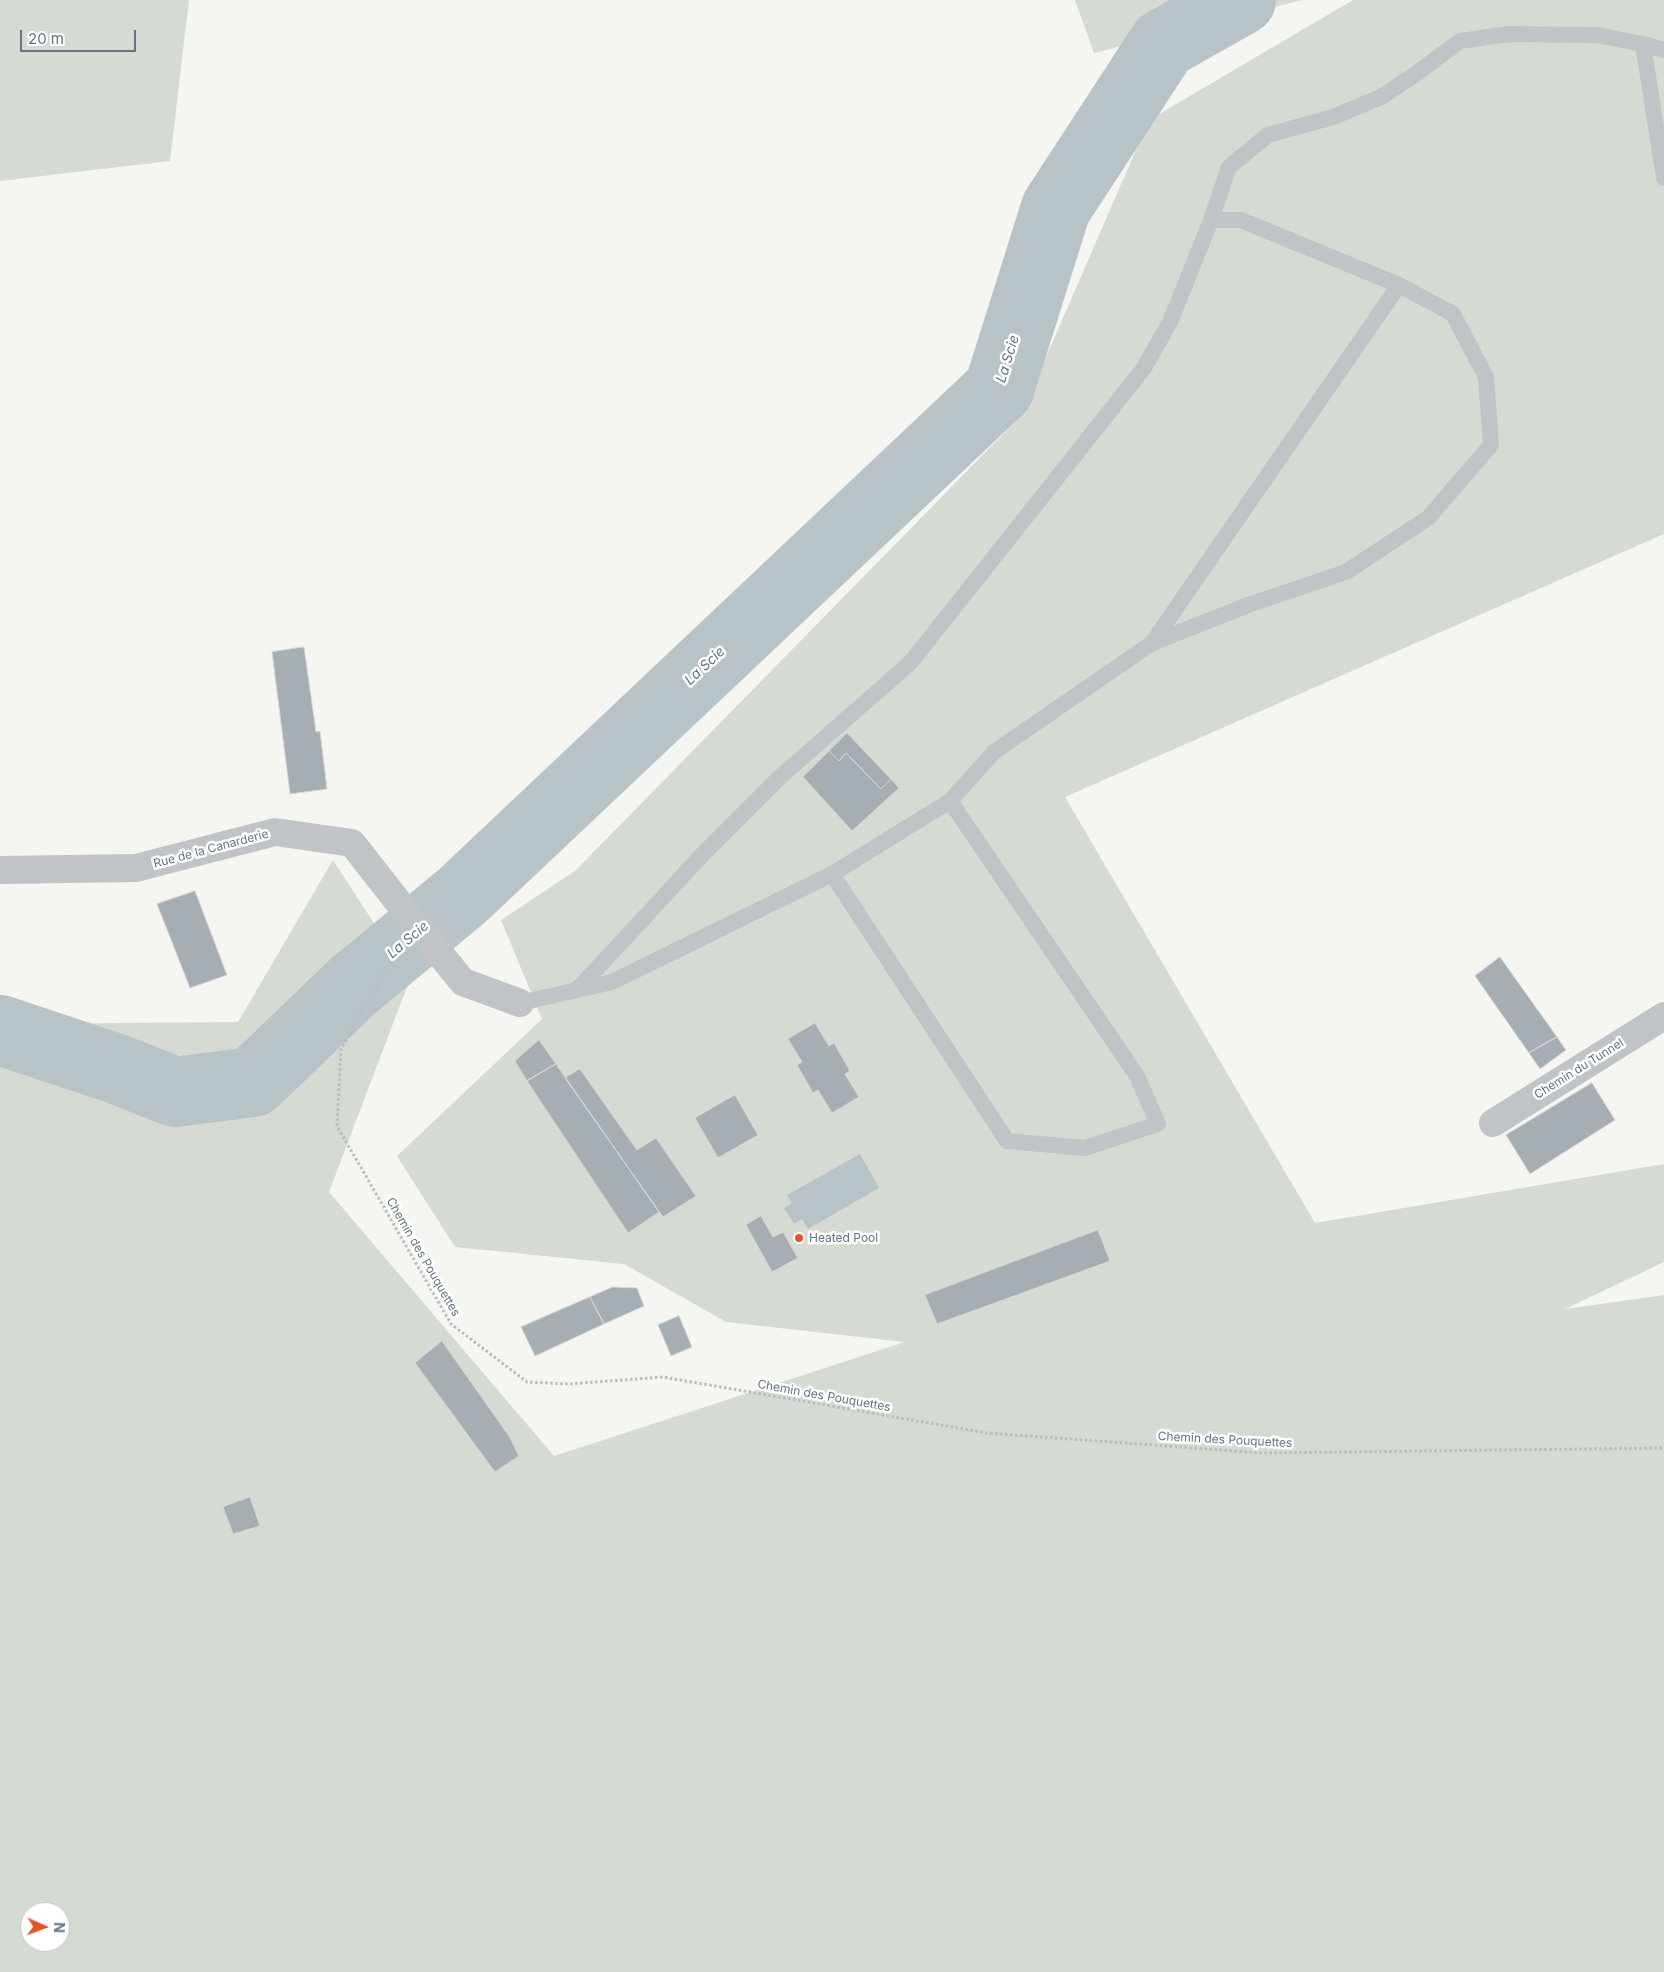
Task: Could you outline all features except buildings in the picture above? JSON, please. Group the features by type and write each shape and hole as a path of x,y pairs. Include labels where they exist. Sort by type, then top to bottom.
{"street":[{"name":"Rue de la Canarderie","path":"0,870 136,868 275,832 352,843 413,922 463,982 520,1003"},
{"name":"Chemin du Tunnel","path":"1493,1123 1664,1016"}],"lane":[{"path":"578,989 703,854 779,778 911,662 1144,368 1170,322 1211,220 1229,167 1268,135 1333,117 1381,96 1417,73 1460,41 1510,34 1596,35 1664,50"},
{"path":"1643,44 1664,178"},
{"path":"520,1003 612,982 832,874 950,801 994,752 1152,643 1251,604 1346,572 1428,518 1491,445 1486,377 1453,314 1399,285 1241,220 1211,220"},
{"path":"1152,643 1399,285"},
{"path":"832,874 1008,1141 1085,1148 1158,1124 1137,1076 950,801"}],"path":[{"name":"Chemin des Pouquettes","path":"413,922 342,1049 337,1126 450,1324 527,1382 568,1384 663,1378 987,1432 1262,1453 1664,1448"}],"shaded area":[{"path":"0,0 189,0 170,161 0,181"},
{"path":"1075,0 1302,0 1094,53"},
{"path":"1353,0 1664,0 1664,534 1065,797 1315,1223 1664,1164 1664,1262 1565,1309 1664,1295 1664,1972 0,1972 0,1024 238,1022 333,860 410,979 329,1192 554,1456 905,1342 726,1322 624,1264 455,1247 397,1156 542,1019 501,920 576,870 1020,417 1149,120"},
{"path":"860,1154 879,1188 808,1229 802,1219 794,1224 784,1208 792,1203 787,1195"}],"waterway":[{"name":"La Scie","path":"0,1030 117,1069 175,1092 253,1082 353,986 462,896 999,389 1056,208 1163,44 1241,0"}],"place":[{"name":"Heated Pool","path":"799,1238"}]}
